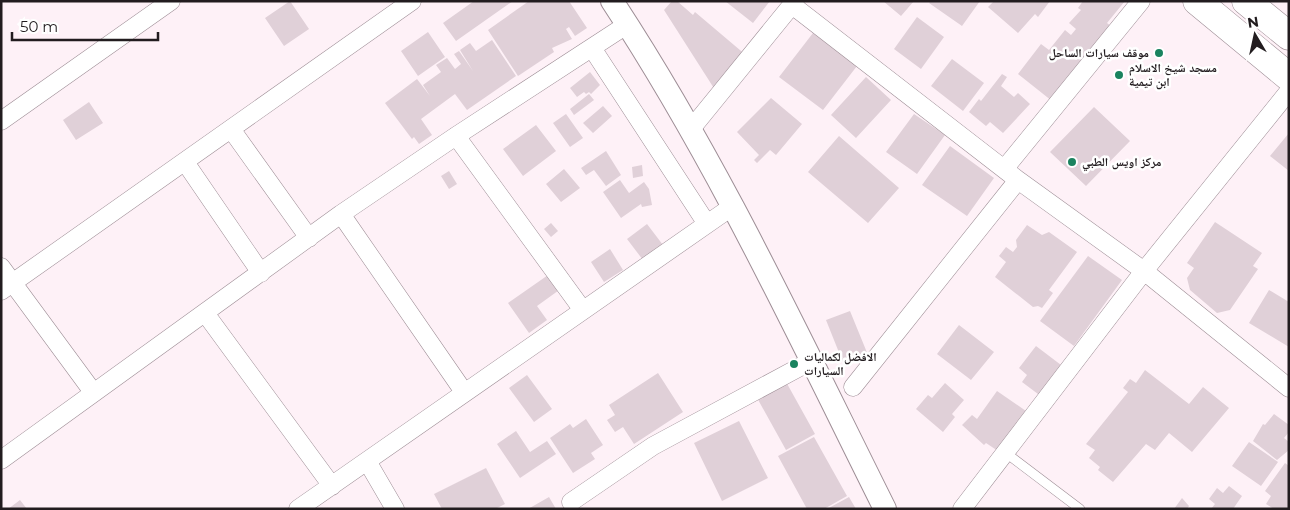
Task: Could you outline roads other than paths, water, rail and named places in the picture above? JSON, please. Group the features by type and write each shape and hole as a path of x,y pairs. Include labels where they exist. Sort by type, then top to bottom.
{"main road":[{"path":"1197,1 1289,78"},
{"path":"1246,1 1289,36"}],"street":[{"path":"1,121 171,1"},
{"path":"7,287 412,1"},
{"path":"612,1 628,24 691,129 733,206 885,509"},
{"path":"853,387 1141,1"},
{"path":"691,129 794,3 1012,174 1144,271 1289,388"},
{"path":"1,460 341,214 456,136 628,24"},
{"path":"592,48 707,224"},
{"path":"962,509 1144,271 1289,91"},
{"path":"231,129 309,238"},
{"path":"456,136 582,310"},
{"path":"185,162 261,273"},
{"path":"298,509 733,206"},
{"path":"341,214 464,392"},
{"path":"1,267 7,287 93,392"},
{"path":"205,313 332,486"},
{"path":"571,502 653,446 811,361"},
{"path":"367,461 395,509"}],"lane":[{"path":"1006,453 1080,509"}],"place":[{"name":"موقف سيارات الساحل","path":"1159,53"},
{"name":"مسجد شيخ الاسلام ابن تيمية","path":"1119,75"},
{"name":"مركز اويس الطبي","path":"1072,162"},
{"name":"الافضل لكماليات السيارات","path":"794,364"}]}
